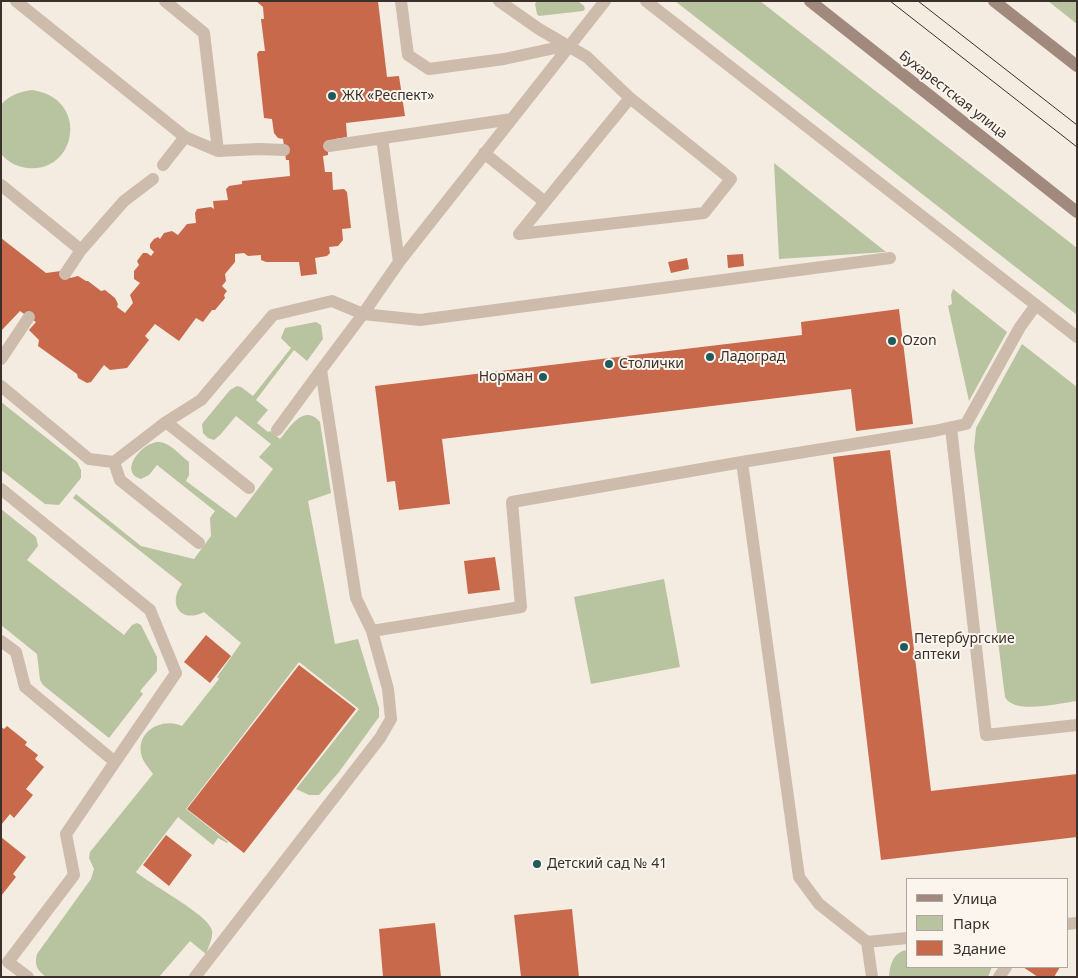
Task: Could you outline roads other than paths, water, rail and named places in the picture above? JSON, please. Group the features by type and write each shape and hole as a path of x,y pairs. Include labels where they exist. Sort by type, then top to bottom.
{"main road":[{"name":"Бухарестская улица","path":"810,1 1077,212"},
{"path":"994,1 1077,66"}],"street":[{"path":"16,1 185,137 218,151 284,150"},
{"path":"165,1 204,33 218,151"},
{"path":"401,1 408,55 428,70 504,59 569,45"},
{"path":"499,1 539,28 587,56 630,98 731,179 704,213 519,234 630,98"},
{"path":"277,430 399,262 605,1"},
{"path":"646,1 1077,337"},
{"path":"522,30 539,28"},
{"path":"329,146 512,119"},
{"path":"163,165 185,137"},
{"path":"382,138 399,262"},
{"path":"484,153 545,202"},
{"path":"65,274 81,250 124,201 153,179"},
{"path":"1,185 81,250"},
{"path":"1,386 89,459 114,462 166,422 201,400 273,315 332,301 363,314 420,320 890,258"},
{"path":"372,630 521,607 512,502 966,424 1020,327 1036,305"},
{"path":"1,359 29,317"},
{"path":"195,977 380,738 391,719 388,689 372,630 356,598 321,370"},
{"path":"166,422 249,488"},
{"path":"951,428 986,735 1077,725"},
{"path":"114,462 120,480 199,543"},
{"path":"742,462 799,877 819,904 867,942 872,977"},
{"path":"1,489 150,610 176,673 66,834 74,874 5,966 28,977"},
{"path":"1,641 16,652 25,687 115,762"},
{"path":"867,942 906,938"}],"tram line":[{"path":"890,1 1077,147"},
{"path":"918,1 1077,125"}],"place":[{"name":"ЖК «Респект»","path":"332,96"},
{"name":"Ozon","path":"892,341"},
{"name":"Ладоград","path":"710,357"},
{"name":"Столички","path":"609,364"},
{"name":"Норман","path":"543,377"},
{"name":"Петербургские аптеки","path":"904,647"},
{"name":"Детский сад № 41","path":"537,864"}]}
